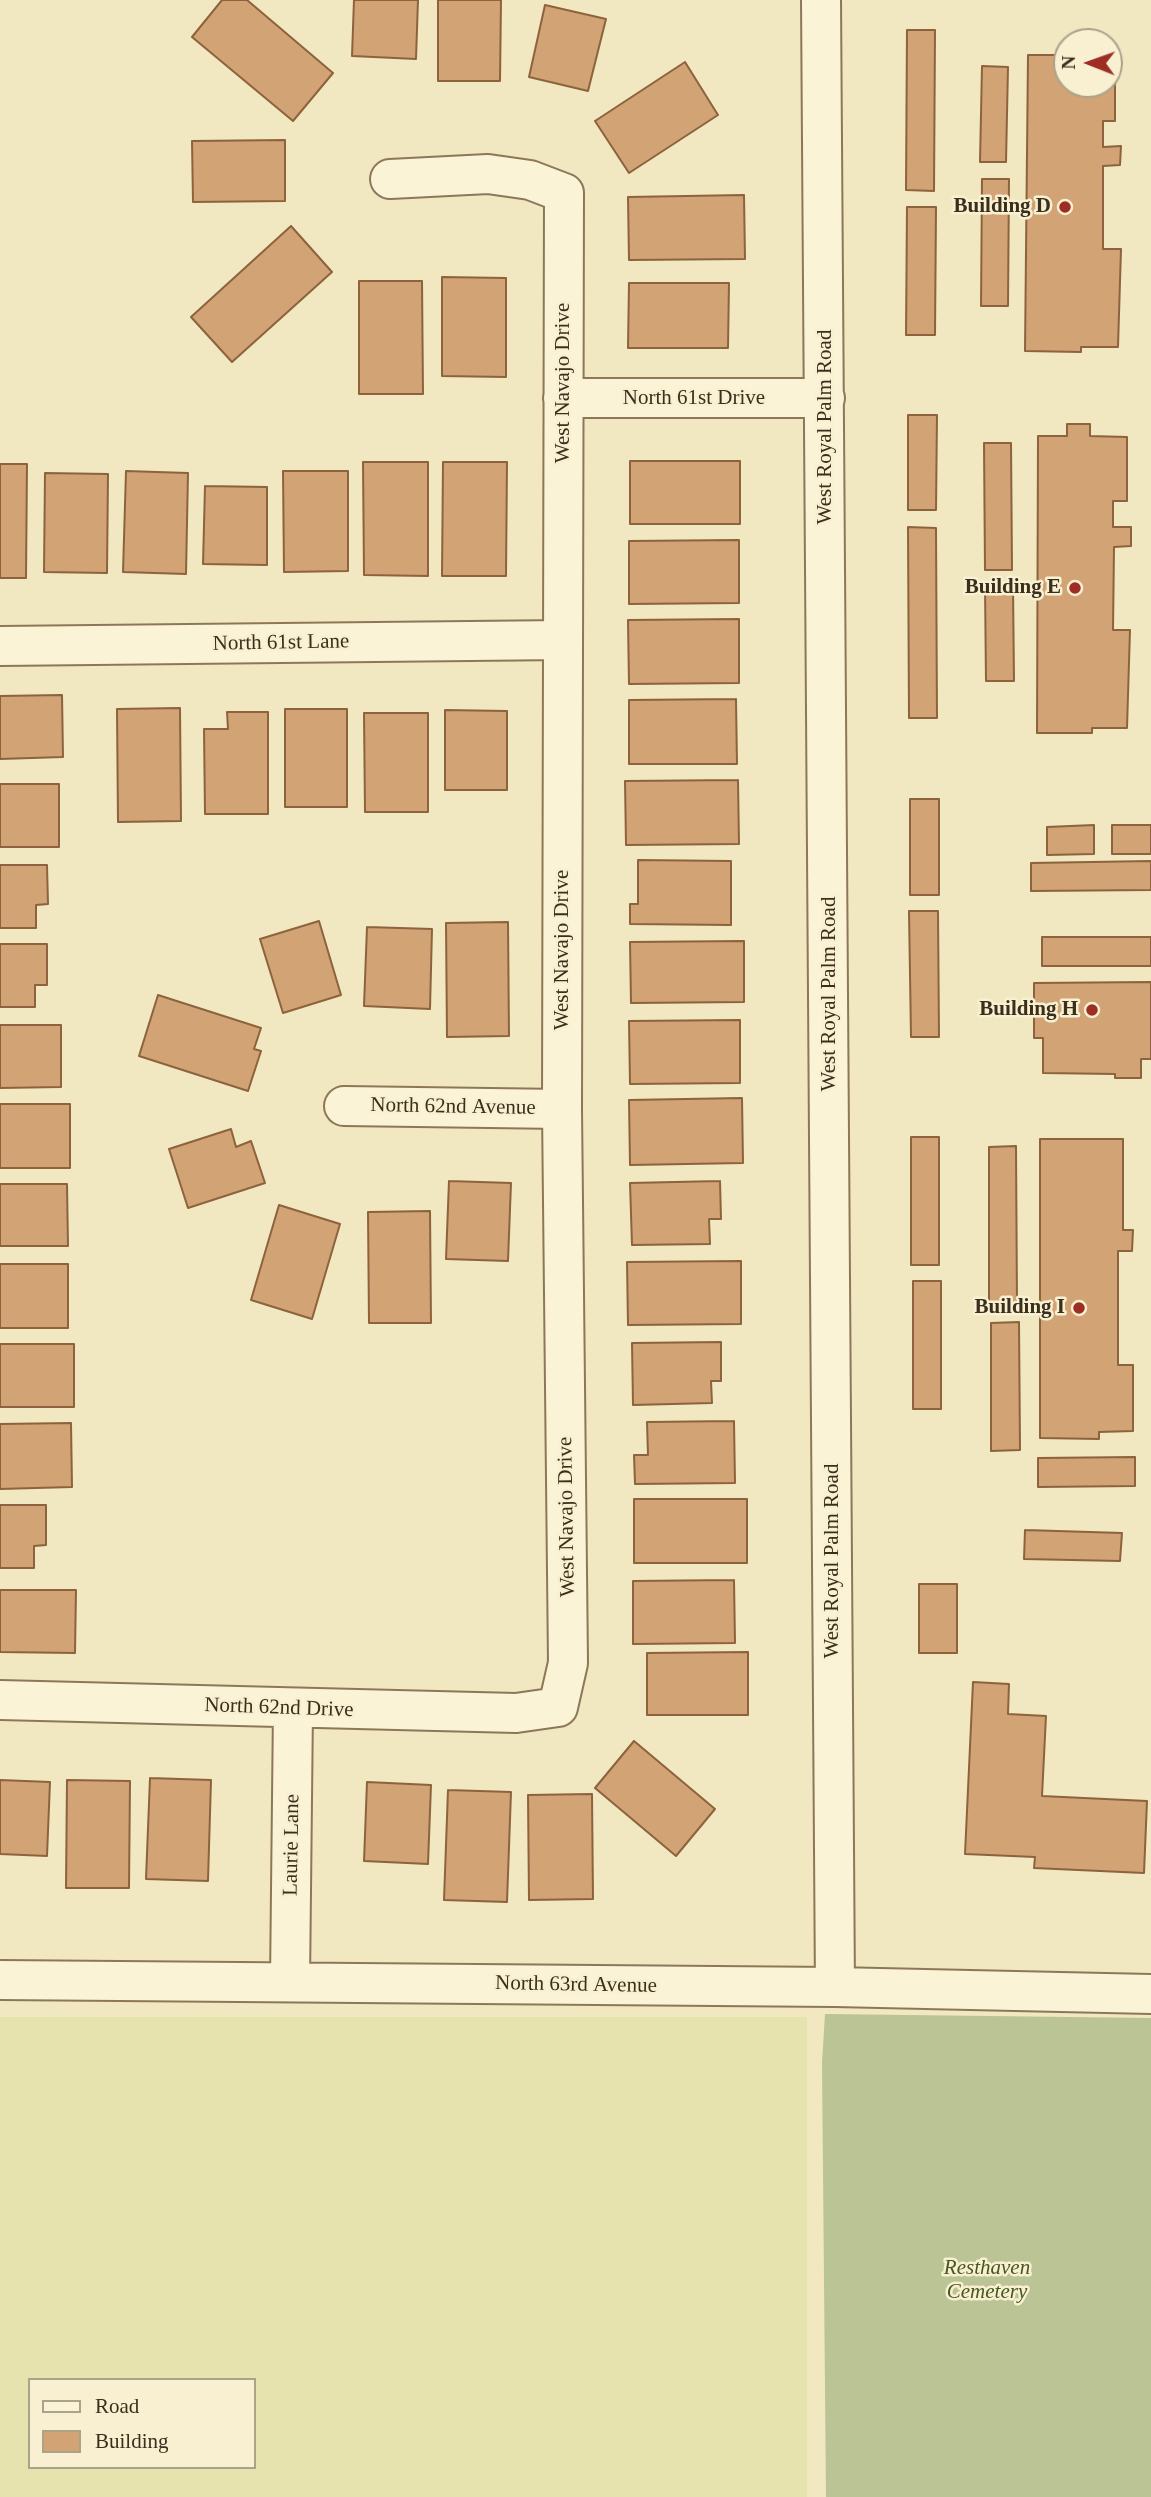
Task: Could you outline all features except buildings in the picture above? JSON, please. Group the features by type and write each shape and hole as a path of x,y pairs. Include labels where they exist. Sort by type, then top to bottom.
{"street":[{"name":"West Royal Palm Road","path":"821,0 835,1987"},
{"name":"West Navajo Drive","path":"390,179 488,174 530,180 564,193 562,1109 568,1663 558,1707"},
{"name":"North 61st Drive","path":"562,398 825,398"},
{"name":"North 61st Lane","path":"0,646 563,640"},
{"name":"North 62nd Avenue","path":"344,1105 562,1109"},
{"name":"North 62nd Drive","path":"0,1700 516,1713 558,1707"},
{"name":"Laurie Lane","path":"290,1982 293,1708"},
{"name":"North 63rd Avenue","path":"0,1980 835,1987 1151,1994"}],"shaded area":[{"path":"0,2017 807,2017 807,2497 0,2497"}],"green space":[{"name":"Resthaven Cemetery","path":"825,2014 1151,2018 1151,2497 826,2497 822,2063"}],"place":[{"name":"Building D","path":"1065,207"},
{"name":"Building E","path":"1075,588"},
{"name":"Building H","path":"1092,1010"},
{"name":"Building I","path":"1079,1308"}]}
